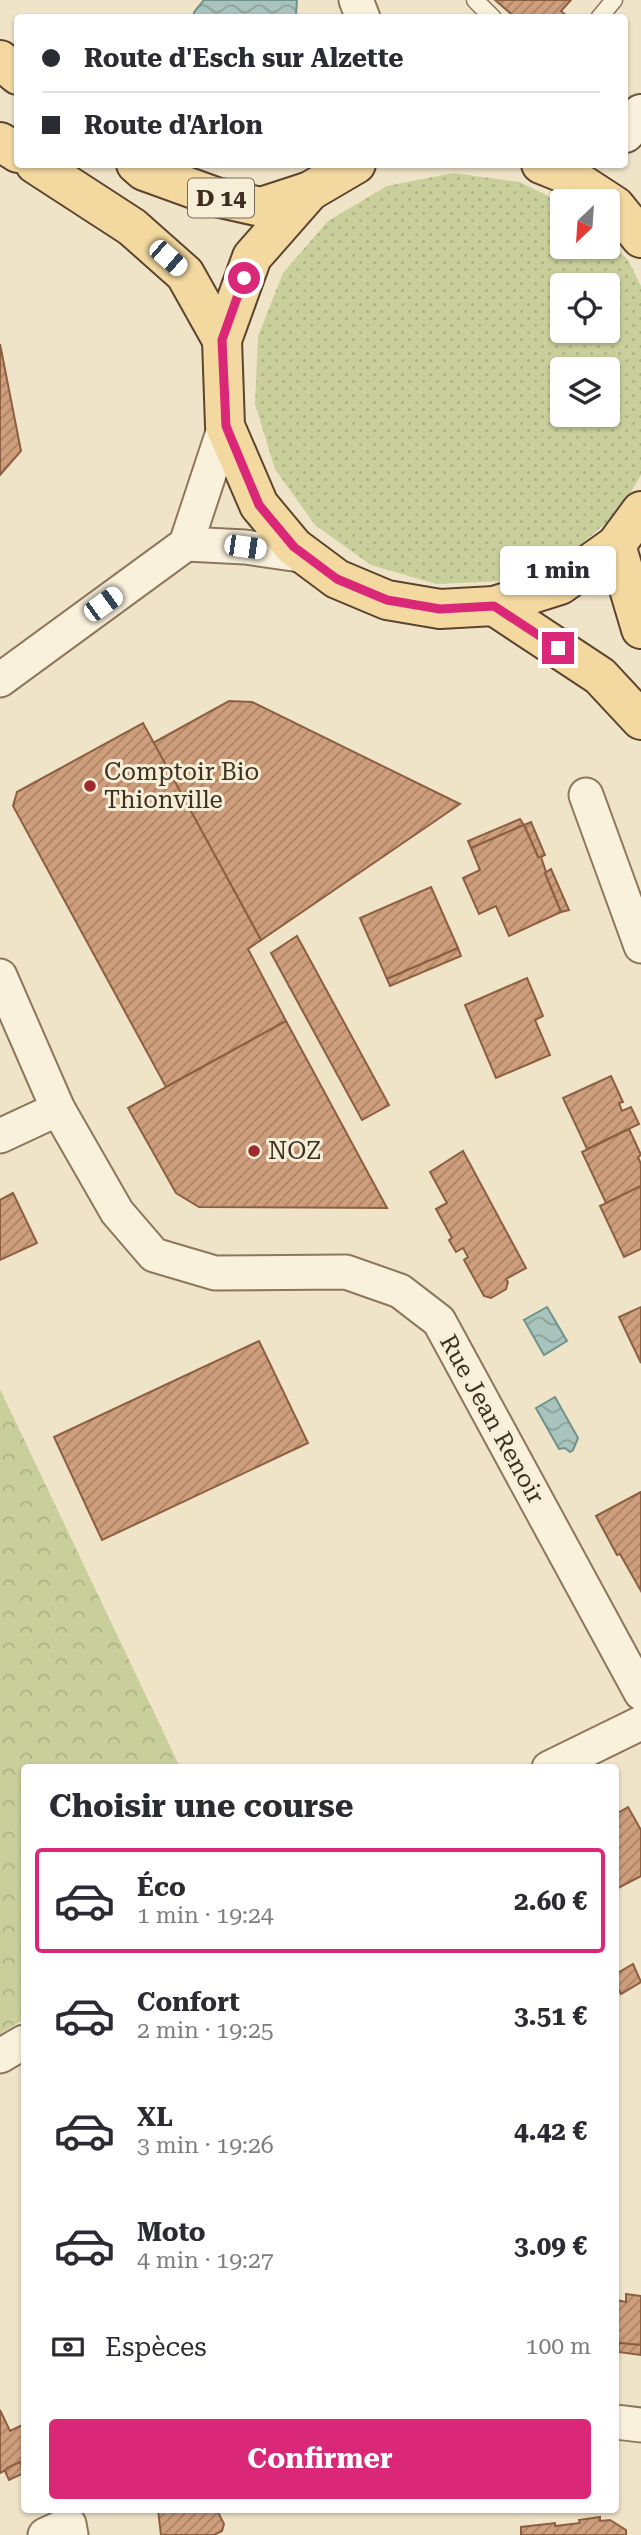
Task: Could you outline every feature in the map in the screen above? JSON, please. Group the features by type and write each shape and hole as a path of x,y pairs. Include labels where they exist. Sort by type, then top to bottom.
{"main road":[{"path":"0,60 14,72"},
{"path":"628,129 641,114"},
{"path":"41,168 132,227 185,274 222,340"},
{"name":"D 14","path":"140,168 216,197 261,207 310,191"},
{"path":"349,168 310,191 252,257 222,340 226,426 259,505 294,547 337,579 387,600 440,609 494,606 560,585 616,545 641,512"},
{"path":"563,168 615,206 641,238"},
{"path":"616,545 641,629"},
{"path":"494,606 600,676 641,720"}],"street":[{"path":"0,680 186,544 226,426"},
{"path":"186,544 245,547 307,556"},
{"path":"586,795 641,946"},
{"name":"Rue Jean Renoir","path":"0,976 58,1109 117,1212 154,1255 215,1273 346,1272 400,1291 439,1321 641,1693"},
{"path":"0,1136 58,1109"},
{"path":"557,1764 641,1723"},
{"path":"0,2056 21,2044"},
{"path":"619,2422 641,2425"},
{"path":"45,2535 69,2524 71,2535"}],"lane":[{"path":"475,0 489,14"},
{"path":"602,14 614,0"}],"green space":[{"path":"453,173 520,182 550,197 550,259 620,259 620,252 628,260 641,286 641,475 619,512 568,555 505,581 436,584 371,565 315,525 275,469 255,404 258,336 283,273 328,221 387,186"},
{"path":"0,1389 179,1764 21,1764 21,2021 0,2034"}],"water":[{"path":"204,0 297,0 296,14 194,12"},
{"path":"547,1307 567,1341 544,1355 524,1320"},
{"path":"555,1397 578,1438 570,1452 565,1448 559,1449 536,1408"}],"building":[{"path":"495,0 571,0 561,11 564,14 511,14"},
{"path":"0,344 21,451 0,475"},
{"path":"229,701 252,702 460,804 261,940 153,743"},
{"path":"143,723 261,940 248,949 286,1021 166,1087 13,806 17,792"},
{"path":"520,819 524,825 471,848 468,841"},
{"path":"531,822 545,855 541,857 538,857 524,825"},
{"path":"524,825 538,857 541,857 561,912 509,936 496,906 479,914 463,878 480,870 471,848"},
{"path":"551,869 569,910 561,912 545,873"},
{"path":"431,887 458,948 387,979 360,918"},
{"path":"297,936 389,1105 362,1120 271,953"},
{"path":"458,948 461,956 390,986 387,979"},
{"path":"527,978 543,1016 535,1020 550,1055 496,1078 465,1005"},
{"name":"NOZ","path":"286,1021 387,1208 199,1207 176,1193 128,1108"},
{"path":"611,1076 623,1102 619,1103 622,1111 631,1107 639,1124 587,1149 563,1098"},
{"path":"629,1129 641,1155 638,1157 641,1164 641,1186 606,1203 582,1152"},
{"path":"463,1151 526,1268 506,1279 506,1289 491,1298 484,1296 464,1260 468,1257 463,1248 456,1252 449,1240 452,1238 436,1209 447,1203 430,1172"},
{"path":"641,1186 641,1249 624,1257 600,1206"},
{"path":"13,1193 37,1243 0,1260 0,1200"},
{"path":"641,1307 641,1363 619,1317"},
{"path":"259,1341 308,1443 102,1540 54,1437"},
{"path":"641,1492 641,1591 596,1516"},
{"path":"628,1807 641,1830 641,1876 619,1887 619,1812"},
{"path":"633,1964 641,1982 621,1994 619,1972"},
{"path":"626,2294 641,2296 641,2345 619,2343 619,2301 626,2302"},
{"path":"619,2343 641,2345 641,2355 619,2352"},
{"path":"0,2410 10,2431 21,2426 21,2464 0,2473"},
{"path":"20,2462 21,2474 9,2480 5,2471"},
{"path":"158,2513 218,2513 224,2524 222,2531 214,2535 161,2535"},
{"path":"600,2517 600,2521 610,2520 626,2530 626,2535 521,2535 521,2527 580,2523 579,2520"}],"place":[{"name":"Comptoir Bio Thionville","path":"90,786"},
{"name":"NOZ","path":"254,1151"}],"route":[{"path":"244,278 222,340 226,426 259,505 294,547 337,579 387,600 440,609 494,606 558,648"}]}
